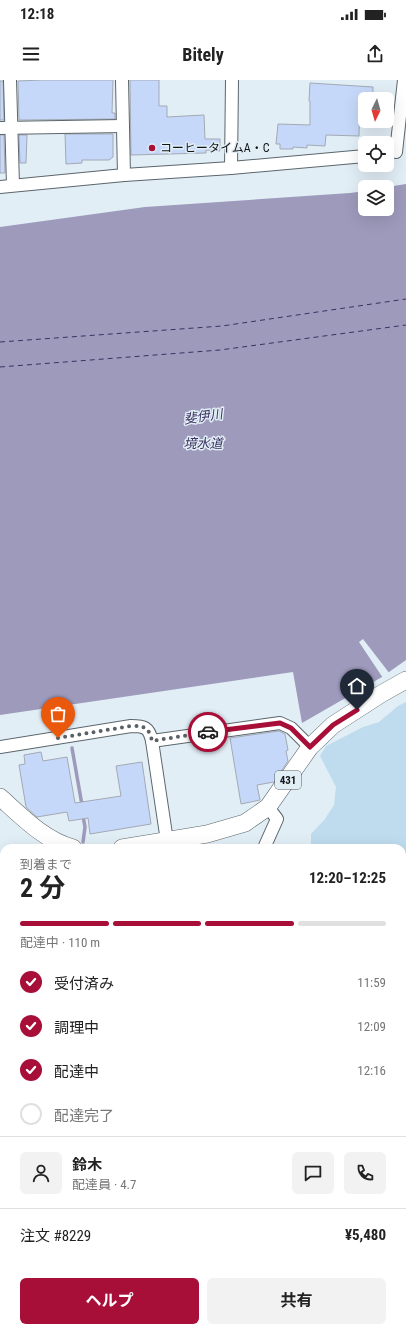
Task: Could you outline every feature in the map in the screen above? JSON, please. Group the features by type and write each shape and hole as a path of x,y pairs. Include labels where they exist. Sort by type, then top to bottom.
{"highway":[{"name":"431","path":"171,844 245,823 268,807 310,747 333,725 381,694 406,680"},
{"path":"0,797 44,835 59,844"}],"street":[{"path":"10,80 6,127 13,185"},
{"path":"122,80 124,175"},
{"path":"231,168 232,80"},
{"path":"396,152 404,80"},
{"path":"6,127 123,126"},
{"path":"0,187 124,175 231,168 358,157"},
{"path":"152,741 280,723 291,728 310,747"},
{"path":"0,747 131,726 147,729 150,733 152,741 167,844"},
{"path":"266,844 276,819 268,807"}],"shaded area":[{"path":"406,702 406,844 311,844 311,834 325,819 334,805 336,787 320,756 326,746 363,727 379,722 398,706"}],"water":[{"name":"境水道","path":"406,184 406,660 382,677 302,723 293,672 0,715 0,227 145,207 358,192 358,216 394,216 394,186"}],"pier":[{"path":"363,639 390,674 383,678 359,642"}],"building":[{"path":"113,80 112,113 115,113 115,119 19,120 18,81"},
{"path":"130,80 159,80 159,106 167,106 167,117 204,115 205,139 220,139 220,151 206,150 206,153 131,155"},
{"path":"0,81 3,81 4,120 0,120"},
{"path":"310,83 373,87 373,92 358,92 359,136 326,135 325,146 307,145 307,148 293,147 293,149 280,149 280,144 276,144 278,124 310,125"},
{"path":"65,134 113,134 113,157 109,160 82,160 82,163 66,164"},
{"path":"0,135 4,135 5,173 0,173"},
{"path":"19,135 27,135 26,163 20,163"},
{"path":"279,731 285,734 288,750 286,751 288,761 274,782 257,785 260,800 241,804 230,738"},
{"path":"41,752 43,761 67,757 75,803 121,796 116,766 142,762 151,824 90,834 88,818 69,821 67,812 37,817 26,807 19,765 25,764 24,755"}],"waterway":[{"path":"72,748 82,805"},
{"path":"83,816 85,827 83,842"}],"ferry route":[{"path":"0,342 222,326 406,299"},
{"path":"0,367 220,350 406,325"}],"way so far":[{"path":"58,738 131,726 147,729 150,733 152,741 208,732"}],"place":[{"name":"コーヒータイムA・C","path":"152,148"}],"route":[{"path":"208,732 270,723 280,723 291,728 310,747 333,725 357,710"}],"water label":[{"name":"斐伊川","path":"203,416"}]}
